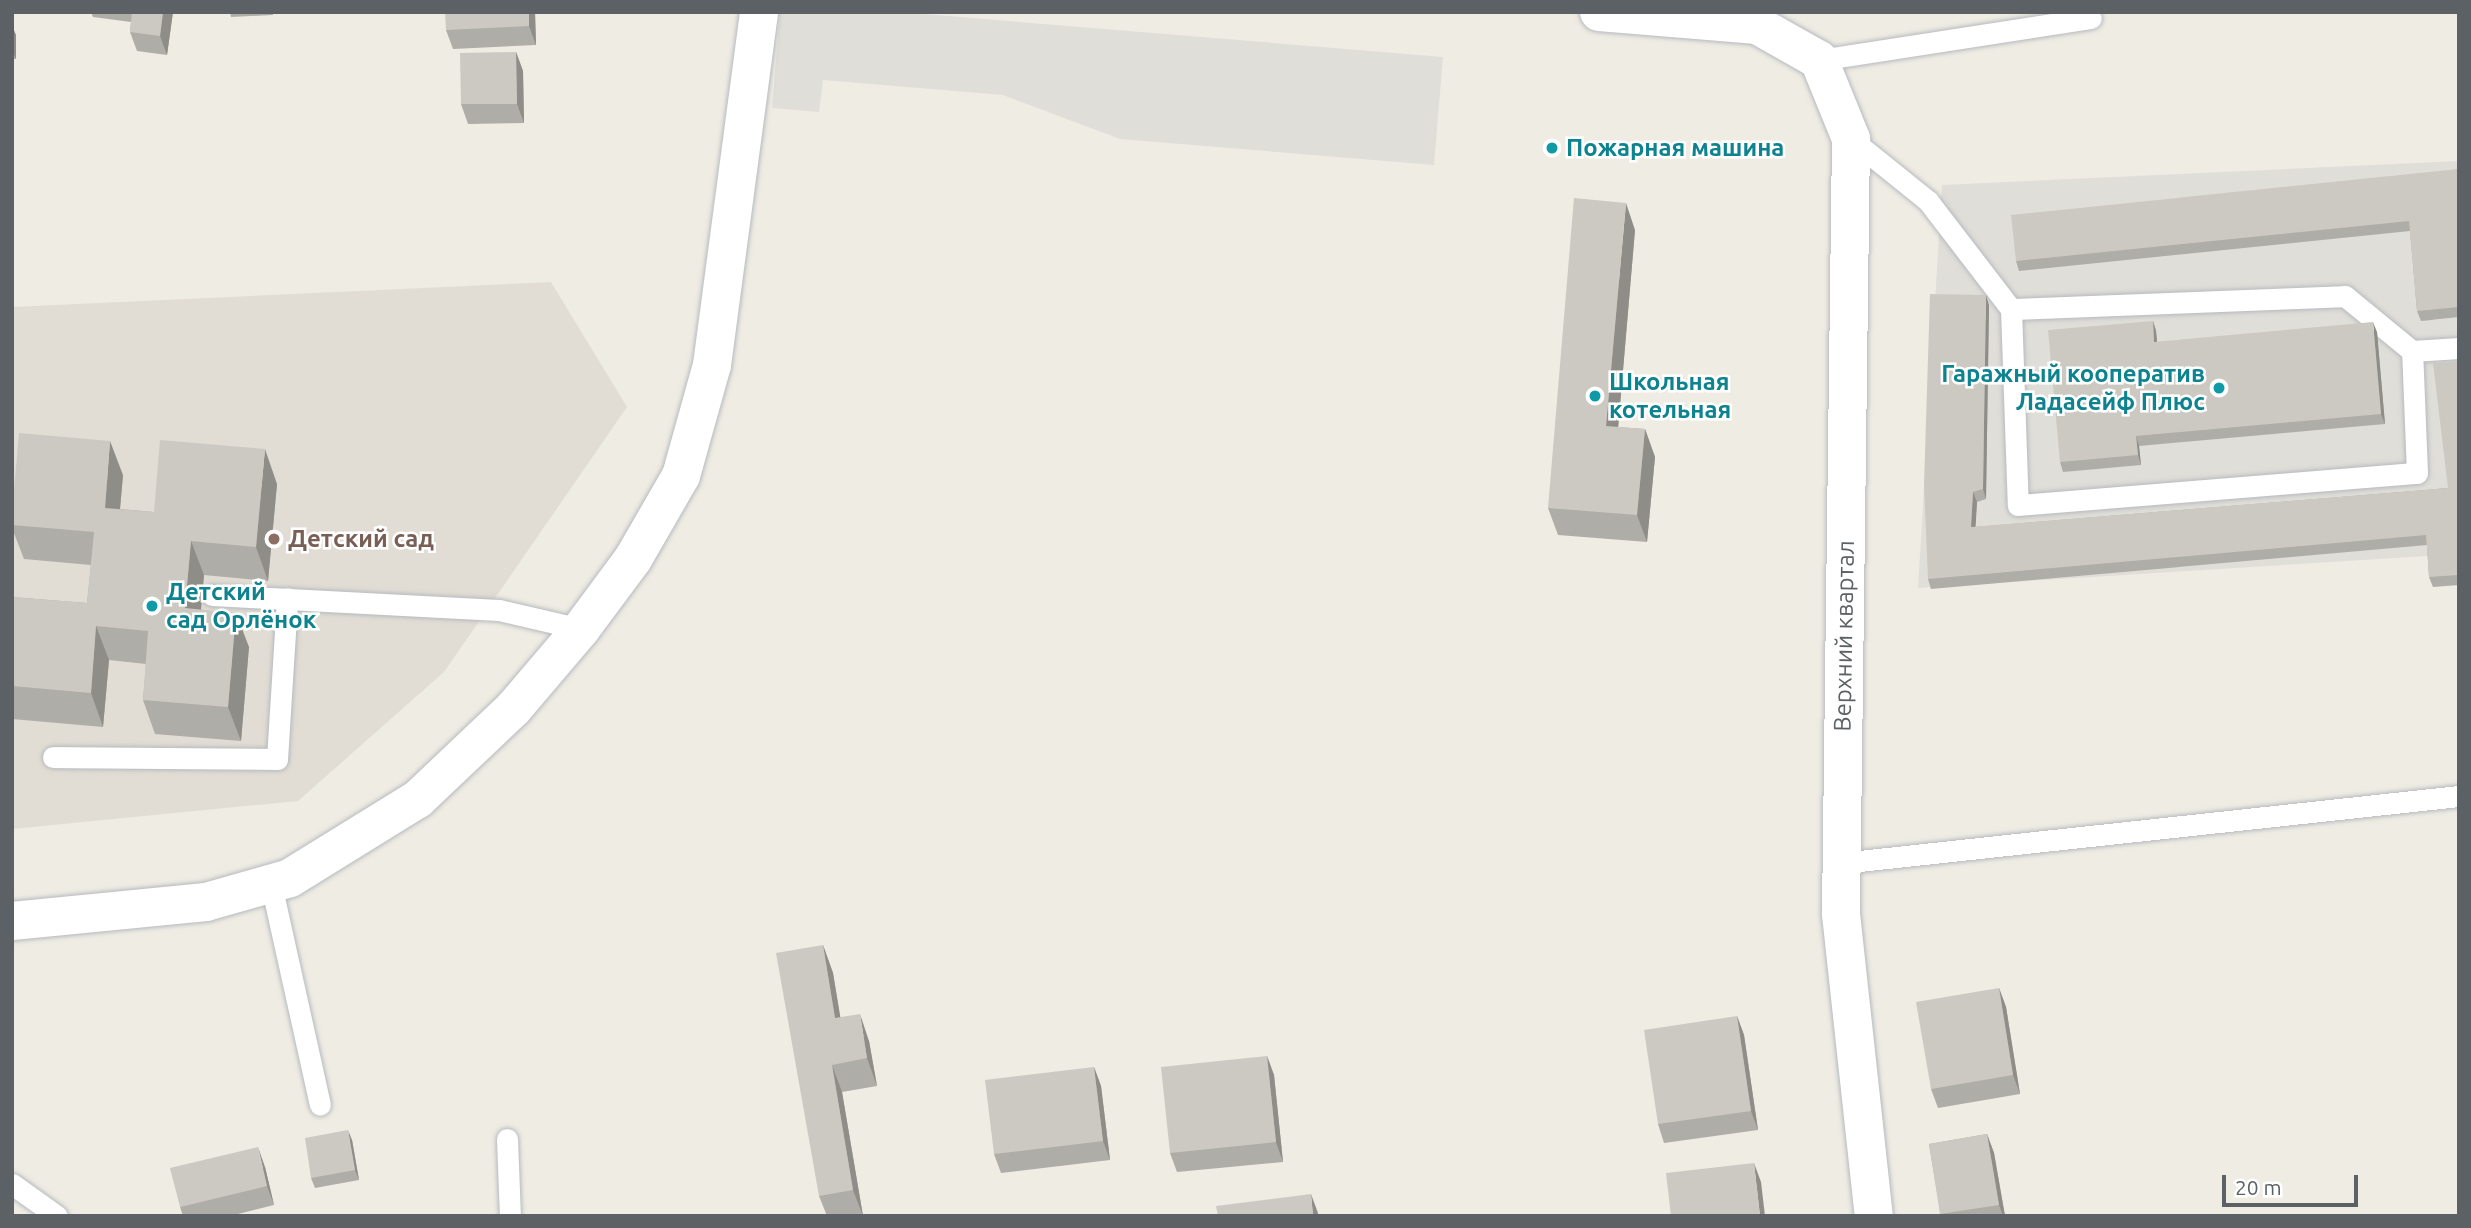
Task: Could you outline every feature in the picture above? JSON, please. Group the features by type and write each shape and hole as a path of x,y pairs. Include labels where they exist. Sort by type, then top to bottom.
{"main road":[{"path":"12,921 206,902 290,878 418,799 513,709 581,629 633,559 681,475 712,365 759,12"},
{"path":"1599,12 1758,25 1819,60"},
{"name":"Верхний квартал","path":"1819,60 1851,139 1841,914 1874,1216"}],"lane":[{"path":"1819,60 2091,18"},
{"path":"1851,139 1928,201 2011,309 2018,505 2417,474 2412,351"},
{"path":"2011,309 2345,296 2412,351 2459,348"},
{"path":"212,595 499,610 581,629"},
{"path":"53,757 277,759 286,598"},
{"path":"1841,863 2459,796"},
{"path":"271,884 320,1105"},
{"path":"507,1139 510,1216"},
{"path":"12,1184 57,1216"}],"shaded area":[{"path":"780,12 899,12 1443,57 1434,165 1120,139 1003,95 823,80 819,112 772,108"},
{"name":"Гаражный кооператив Ладасейф Плюс","path":"2459,161 2459,554 1918,588 1942,185"},
{"name":"Детский сад","path":"551,282 627,407 444,672 298,801 12,829 12,307"}],"building":[{"path":"132,12 163,12 160,36 130,32"},
{"path":"445,12 529,12 529,26 446,30"},
{"path":"516,52 517,104 461,104 460,53"},
{"path":"2459,169 2459,307 2417,311 2409,221 2016,261 2011,215"},
{"name":"Школьная котельная","path":"1574,198 1626,203 1606,426 1645,429 1637,515 1548,508"},
{"path":"1930,294 1986,295 1983,489 1973,492 1971,527 2448,488 2433,363 2459,361 2459,575 2429,577 2426,535 1928,579 1924,486"},
{"name":"Гаражный кооператив Ладасейф Плюс","path":"2153,321 2154,342 2373,322 2381,414 2136,436 2138,455 2060,462 2048,330"},
{"name":"Детский сад Орлёнок","path":"19,433 110,441 105,508 154,512 160,440 265,449 256,547 191,541 185,608 236,613 228,707 143,700 148,631 96,626 91,693 12,686 12,597 87,603 94,532 12,525"},
{"path":"823,945 835,1018 860,1014 867,1058 832,1065 853,1190 819,1196 776,953"},
{"path":"1999,988 2013,1075 1931,1089 1916,1002"},
{"path":"1737,1016 1751,1111 1658,1124 1644,1030"},
{"path":"1267,1056 1276,1142 1170,1153 1161,1067"},
{"path":"1094,1067 1103,1141 994,1154 985,1080"},
{"path":"348,1130 355,1170 311,1178 305,1138"},
{"path":"1987,1134 1999,1205 1940,1214 1929,1144"},
{"path":"258,1147 267,1186 180,1207 170,1168"},
{"path":"1754,1163 1760,1216 1671,1216 1666,1173"},
{"path":"1311,1194 1313,1216 1218,1216 1216,1206"}],"place":[{"name":"Пожарная машина","path":"1552,148"},
{"name":"Гаражный кооператив Ладасейф Плюс","path":"2219,388"},
{"name":"Школьная котельная","path":"1595,396"},
{"name":"Детский сад","path":"274,539"},
{"name":"Детский сад Орлёнок","path":"152,606"}]}
